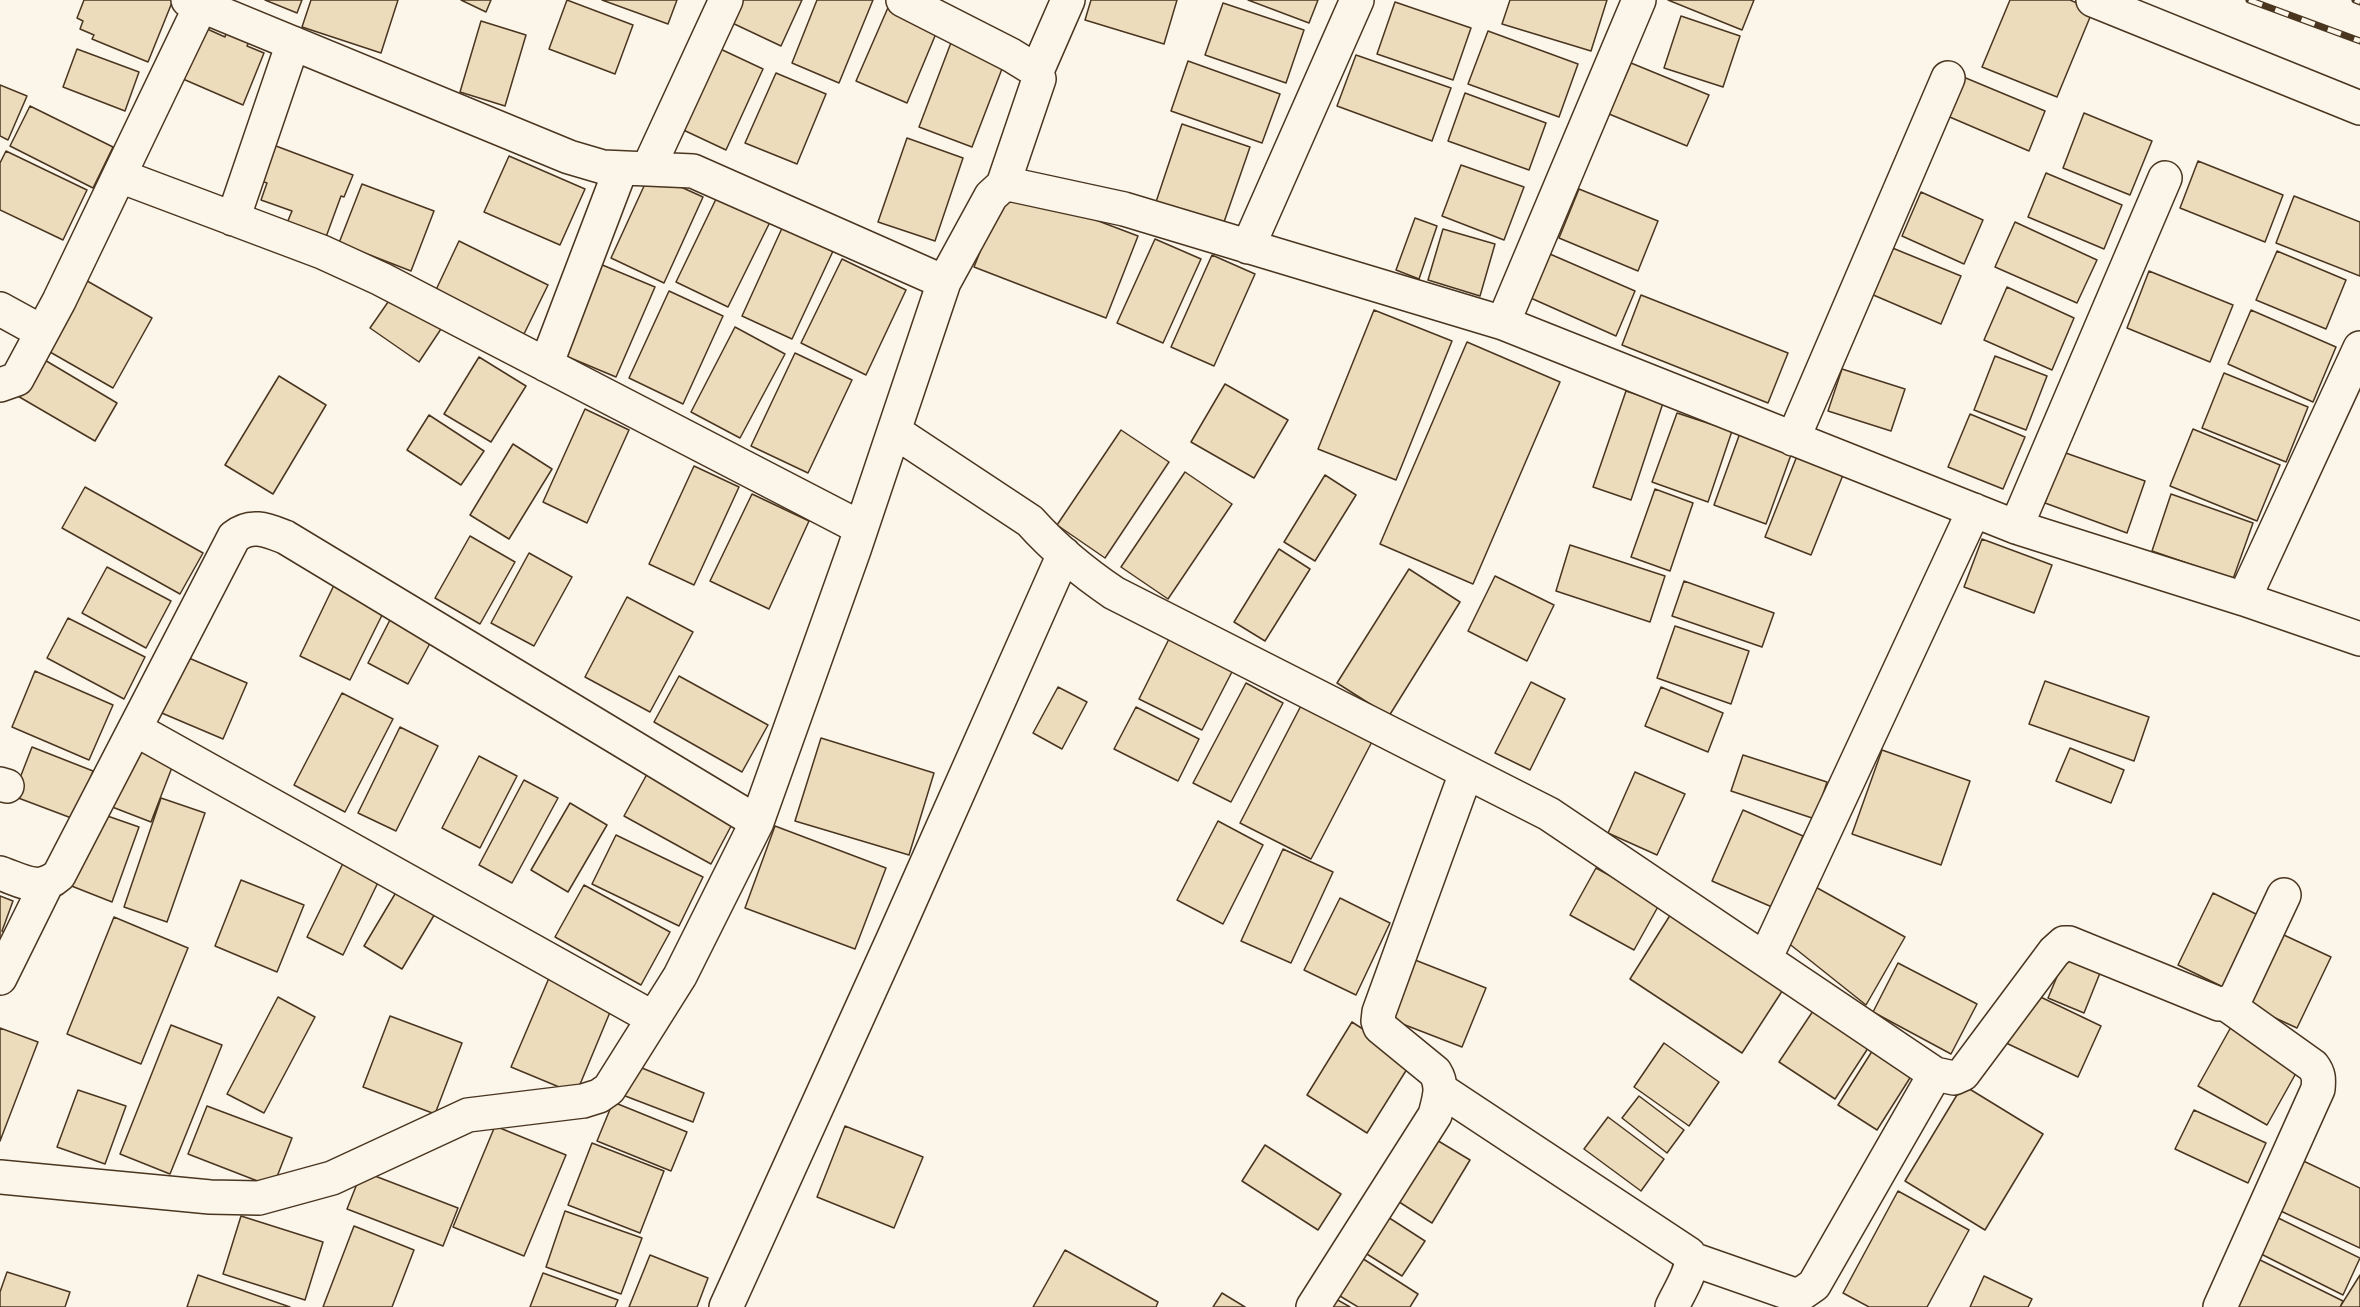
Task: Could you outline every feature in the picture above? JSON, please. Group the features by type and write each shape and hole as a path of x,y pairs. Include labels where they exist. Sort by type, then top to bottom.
{"street":[{"path":"546,364 634,168 726,0"},
{"path":"903,0 1011,55 1037,71"},
{"path":"0,1177 210,1197 259,1198 332,1178 468,1115 583,1101 599,1096 609,1089 680,976 758,822 944,282 991,196 1003,184 1039,79 1037,71 1068,0"},
{"path":"1248,247 1356,0"},
{"path":"1503,323 1639,0"},
{"path":"2093,0 2360,108"},
{"path":"0,385 17,379 42,332 120,176 195,3 569,158 603,167 693,171 944,282"},
{"path":"233,219 293,44"},
{"path":"1793,439 1948,78"},
{"path":"120,176 322,252 381,279 861,528"},
{"path":"2016,527 2165,178"},
{"path":"1003,184 1124,209 1503,323 2016,527 2244,599 2360,639"},
{"path":"0,309 42,332"},
{"path":"2244,599 2360,348"},
{"path":"894,431 1030,521 1087,575 1113,593 1572,828 1935,1074 1954,1078 1963,1074 2054,952 2064,943 2070,943 2219,1004 2231,1002 2237,995 2284,895"},
{"path":"1765,959 1974,510"},
{"path":"0,978 46,885 59,875 234,537 242,530 264,529 285,537 758,822"},
{"path":"726,1307 899,926 1064,554"},
{"path":"135,729 653,1018"},
{"path":"1313,1307 1435,1115 1441,1090 1440,1080 1435,1072 1380,1027 1377,1021 1466,773"},
{"path":"0,873 39,886 46,885"},
{"path":"2220,1307 2319,1089 2318,1072 2313,1066 2226,1004"},
{"path":"1441,1090 1682,1247 1692,1259 1792,1294 1801,1294 1814,1285 1935,1074"},
{"path":"1672,1307 1692,1259"}],"building":[{"path":"84,0 173,0 148,62 92,39 94,35 80,29 83,21 77,18"},
{"path":"265,0 302,0 297,13"},
{"path":"311,0 398,0 381,53 302,27"},
{"path":"461,0 491,0 486,12"},
{"path":"567,0 633,25 615,74 549,49"},
{"path":"602,0 677,0 668,24"},
{"path":"737,0 802,0 781,46 728,21"},
{"path":"817,0 873,0 839,83 792,63"},
{"path":"1091,0 1177,0 1164,44 1085,20"},
{"path":"1248,0 1318,0 1309,23"},
{"path":"1510,0 1607,0 1591,51 1502,24"},
{"path":"1668,0 1754,0 1742,30"},
{"path":"2010,0 2070,0 2093,10 2057,97 1982,67"},
{"path":"1395,2 1471,28 1453,80 1377,54"},
{"path":"890,3 940,24 907,103 856,81"},
{"path":"1223,3 1304,30 1286,83 1205,55"},
{"path":"1681,16 1740,36 1723,87 1664,68"},
{"path":"481,21 526,35 505,106 460,92"},
{"path":"228,27 251,37 247,46 264,53 243,105 183,79 205,28 225,37"},
{"path":"1488,31 1578,64 1559,117 1468,84"},
{"path":"952,40 1005,61 972,147 919,127"},
{"path":"714,46 763,69 726,150 677,127"},
{"path":"77,49 139,72 125,111 63,87"},
{"path":"1356,55 1451,88 1432,141 1337,106"},
{"path":"1188,61 1280,94 1262,143 1171,111"},
{"path":"1631,63 1709,95 1687,146 1609,114"},
{"path":"776,73 826,94 797,164 745,143"},
{"path":"1961,76 2045,111 2029,151 1945,115"},
{"path":"0,85 27,96 8,140 0,136"},
{"path":"1465,93 1546,123 1529,170 1448,141"},
{"path":"30,106 113,147 93,188 10,146"},
{"path":"2084,113 2152,141 2130,195 2063,168"},
{"path":"1182,124 1250,147 1223,225 1156,202"},
{"path":"907,138 963,158 935,241 878,222"},
{"path":"268,143 353,175 344,197 341,196 326,237 287,223 292,211 261,200 267,183 255,179"},
{"path":"6,151 87,190 63,240 0,210 0,163"},
{"path":"509,156 585,189 560,245 484,212"},
{"path":"2198,161 2283,195 2265,242 2180,208"},
{"path":"1461,165 1524,187 1504,240 1442,216"},
{"path":"650,173 703,197 664,283 611,258"},
{"path":"2046,173 2122,205 2104,249 2028,217"},
{"path":"362,184 434,211 411,271 339,243"},
{"path":"1006,186 1138,236 1106,318 974,267"},
{"path":"1579,189 1658,221 1638,271 1559,238"},
{"path":"1921,192 1983,220 1964,264 1902,236"},
{"path":"2294,196 2360,222 2360,276 2276,243"},
{"path":"717,197 770,222 728,307 676,282"},
{"path":"1415,218 1437,226 1419,279 1396,270"},
{"path":"2015,222 2097,260 2077,303 1995,267"},
{"path":"783,226 834,249 792,339 742,316"},
{"path":"1443,229 1495,244 1480,296 1428,280"},
{"path":"1155,239 1201,259 1163,343 1117,323"},
{"path":"459,241 548,285 523,336 435,292"},
{"path":"1890,247 1961,276 1941,324 1871,294"},
{"path":"1543,251 1635,291 1616,336 1524,295"},
{"path":"2277,251 2346,280 2326,329 2256,300"},
{"path":"1212,255 1255,274 1214,366 1171,347"},
{"path":"842,259 906,290 866,375 801,343"},
{"path":"600,264 655,287 616,377 561,354"},
{"path":"2149,271 2233,305 2210,362 2127,328"},
{"path":"82,278 152,318 113,388 43,348"},
{"path":"2007,287 2074,318 2052,370 1984,340"},
{"path":"669,291 723,316 683,404 629,378"},
{"path":"395,292 443,326 419,362 370,328"},
{"path":"1641,295 1788,353 1768,403 1622,345"},
{"path":"1374,310 1452,341 1396,480 1318,449"},
{"path":"2251,310 2336,347 2313,402 2228,364"},
{"path":"735,327 785,354 740,438 691,412"},
{"path":"1467,342 1560,382 1473,584 1380,544"},
{"path":"795,353 852,380 808,473 751,446"},
{"path":"38,356 117,403 95,441 16,395"},
{"path":"1995,356 2047,376 2026,430 1974,410"},
{"path":"479,357 526,386 491,442 444,414"},
{"path":"1842,369 1905,389 1891,431 1828,411"},
{"path":"2224,373 2308,407 2286,462 2202,428"},
{"path":"279,376 326,405 273,494 225,465"},
{"path":"1225,384 1288,420 1254,478 1191,442"},
{"path":"1626,391 1663,403 1631,500 1593,487"},
{"path":"585,409 629,430 587,523 543,502"},
{"path":"1677,413 1732,431 1708,502 1652,482"},
{"path":"1970,414 2025,437 2003,489 1948,467"},
{"path":"429,415 484,451 461,485 407,450"},
{"path":"2193,429 2280,465 2257,521 2170,486"},
{"path":"1121,430 1169,462 1105,558 1057,525"},
{"path":"1740,433 1792,452 1766,524 1714,505"},
{"path":"513,444 552,469 509,539 470,515"},
{"path":"2063,452 2145,481 2127,533 2045,503"},
{"path":"1797,456 1843,475 1811,555 1765,537"},
{"path":"694,466 739,487 694,585 649,564"},
{"path":"1185,472 1232,504 1168,599 1121,567"},
{"path":"1325,475 1356,495 1315,561 1284,542"},
{"path":"85,487 203,553 180,594 62,528"},
{"path":"1655,489 1693,503 1670,571 1631,557"},
{"path":"752,494 809,521 769,609 710,581"},
{"path":"2171,494 2253,523 2233,579 2152,551"},
{"path":"470,536 515,562 480,624 435,598"},
{"path":"1982,539 2052,565 2034,613 1964,587"},
{"path":"1570,545 1665,576 1650,622 1556,591"},
{"path":"1279,549 1310,569 1265,641 1234,622"},
{"path":"529,553 572,577 534,646 491,623"},
{"path":"107,567 171,601 146,648 82,613"},
{"path":"1409,569 1460,602 1389,716 1337,683"},
{"path":"1495,576 1554,605 1527,661 1468,631"},
{"path":"336,581 387,605 350,680 300,656"},
{"path":"1684,581 1774,613 1762,647 1672,616"},
{"path":"627,597 693,632 650,712 585,677"},
{"path":"393,614 434,636 408,684 368,663"},
{"path":"68,618 145,657 124,699 47,658"},
{"path":"1675,626 1749,651 1731,704 1657,678"},
{"path":"1171,635 1235,666 1202,730 1139,699"},
{"path":"182,655 247,683 223,739 157,711"},
{"path":"35,671 113,705 89,760 12,727"},
{"path":"679,676 768,725 742,772 654,722"},
{"path":"2045,681 2149,717 2134,761 2029,724"},
{"path":"1531,682 1565,699 1530,770 1495,753"},
{"path":"1246,683 1283,703 1231,802 1193,783"},
{"path":"1058,687 1087,702 1062,749 1033,733"},
{"path":"1661,687 1723,713 1708,752 1645,726"},
{"path":"342,693 393,719 345,812 294,785"},
{"path":"1305,698 1376,734 1311,859 1240,823"},
{"path":"1136,707 1199,739 1178,781 1114,749"},
{"path":"400,727 438,746 396,831 358,813"},
{"path":"821,738 934,773 909,855 795,821"},
{"path":"133,740 176,757 151,822 107,805"},
{"path":"32,747 93,771 74,819 13,796"},
{"path":"2070,748 2124,770 2111,803 2056,781"},
{"path":"1882,750 1970,781 1941,865 1852,834"},
{"path":"1743,755 1827,782 1815,819 1731,791"},
{"path":"479,756 517,776 480,848 442,828"},
{"path":"652,765 738,813 711,864 624,816"},
{"path":"1635,772 1685,794 1657,855 1608,833"},
{"path":"524,780 558,798 512,883 479,865"},
{"path":"161,798 205,813 167,922 124,907"},
{"path":"570,803 607,825 568,892 531,870"},
{"path":"1743,810 1803,836 1772,907 1712,881"},
{"path":"96,812 139,827 112,902 69,885"},
{"path":"1218,821 1263,845 1223,924 1177,900"},
{"path":"775,826 886,868 855,949 745,908"},
{"path":"616,835 703,877 679,926 592,884"},
{"path":"1283,849 1333,872 1291,963 1241,941"},
{"path":"348,853 384,870 343,955 307,937"},
{"path":"1596,868 1660,903 1634,950 1570,915"},
{"path":"241,880 304,905 277,972 215,946"},
{"path":"401,884 439,907 402,969 364,946"},
{"path":"584,885 670,932 641,985 555,937"},
{"path":"1812,885 1905,937 1866,1005 1787,942"},
{"path":"2213,893 2258,915 2223,987 2178,965"},
{"path":"0,896 13,901 2,931 9,934 0,958"},
{"path":"1340,898 1390,923 1356,995 1304,970"},
{"path":"1674,909 1788,982 1742,1053 1630,979"},
{"path":"114,917 188,948 141,1064 67,1034"},
{"path":"2271,929 2331,957 2297,1028 2236,1000"},
{"path":"2069,948 2104,963 2084,1013 2048,998"},
{"path":"1410,958 1486,988 1462,1047 1387,1018"},
{"path":"1898,963 1977,1004 1951,1054 1873,1012"},
{"path":"549,978 613,1005 576,1094 511,1067"},
{"path":"2028,991 2101,1026 2078,1077 2004,1042"},
{"path":"278,997 315,1017 264,1113 227,1094"},
{"path":"1817,1005 1872,1042 1835,1099 1779,1062"},
{"path":"390,1016 462,1043 435,1114 363,1087"},
{"path":"1352,1022 1412,1061 1367,1133 1307,1095"},
{"path":"171,1025 222,1045 170,1174 120,1154"},
{"path":"2231,1027 2300,1066 2267,1125 2198,1086"},
{"path":"0,1028 38,1042 0,1141"},
{"path":"1664,1043 1719,1082 1689,1126 1634,1087"},
{"path":"1876,1045 1915,1070 1877,1130 1838,1105"},
{"path":"632,1064 704,1093 693,1122 620,1094"},
{"path":"1963,1085 2043,1134 1985,1230 1905,1181"},
{"path":"78,1090 126,1106 105,1164 57,1147"},
{"path":"1639,1096 1684,1130 1667,1153 1622,1118"},
{"path":"613,1102 687,1132 671,1171 597,1141"},
{"path":"207,1106 292,1138 273,1187 188,1154"},
{"path":"2194,1110 2266,1143 2248,1183 2175,1149"},
{"path":"1608,1117 1664,1159 1641,1191 1584,1149"},
{"path":"495,1126 566,1155 524,1256 453,1227"},
{"path":"845,1126 923,1157 894,1228 817,1197"},
{"path":"1430,1136 1470,1160 1432,1223 1393,1198"},
{"path":"592,1143 664,1171 640,1233 568,1205"},
{"path":"1265,1145 1341,1194 1318,1230 1242,1181"},
{"path":"2293,1156 2360,1188 2360,1248 2270,1206"},
{"path":"362,1171 458,1208 443,1246 347,1209"},
{"path":"1898,1191 1969,1230 1927,1307 1869,1307 1843,1293"},
{"path":"1377,1210 1425,1241 1402,1276 1354,1246"},
{"path":"565,1211 642,1238 621,1294 546,1267"},
{"path":"2266,1212 2360,1258 2343,1295 2249,1248"},
{"path":"241,1216 323,1242 305,1300 223,1274"},
{"path":"354,1226 414,1250 392,1307 323,1307"},
{"path":"1065,1250 1158,1302 1156,1307 1033,1307"},
{"path":"1354,1253 1418,1294 1410,1307 1358,1307 1330,1290"},
{"path":"650,1255 708,1278 697,1307 629,1307"},
{"path":"2250,1255 2343,1301 2340,1307 2230,1307"},
{"path":"7,1272 70,1292 65,1307 0,1307 0,1292"},
{"path":"543,1273 618,1300 615,1307 530,1307"},
{"path":"198,1275 290,1307 187,1307"},
{"path":"2360,1275 2360,1307 2340,1307"},
{"path":"1984,1276 2032,1299 2028,1307 1970,1307"},
{"path":"1222,1293 1245,1307 1213,1307"},
{"path":"1329,1295 1350,1307 1322,1307"}],"railway":[{"path":"2249,0 2360,41"},
{"path":"2355,0 2360,2"}]}
